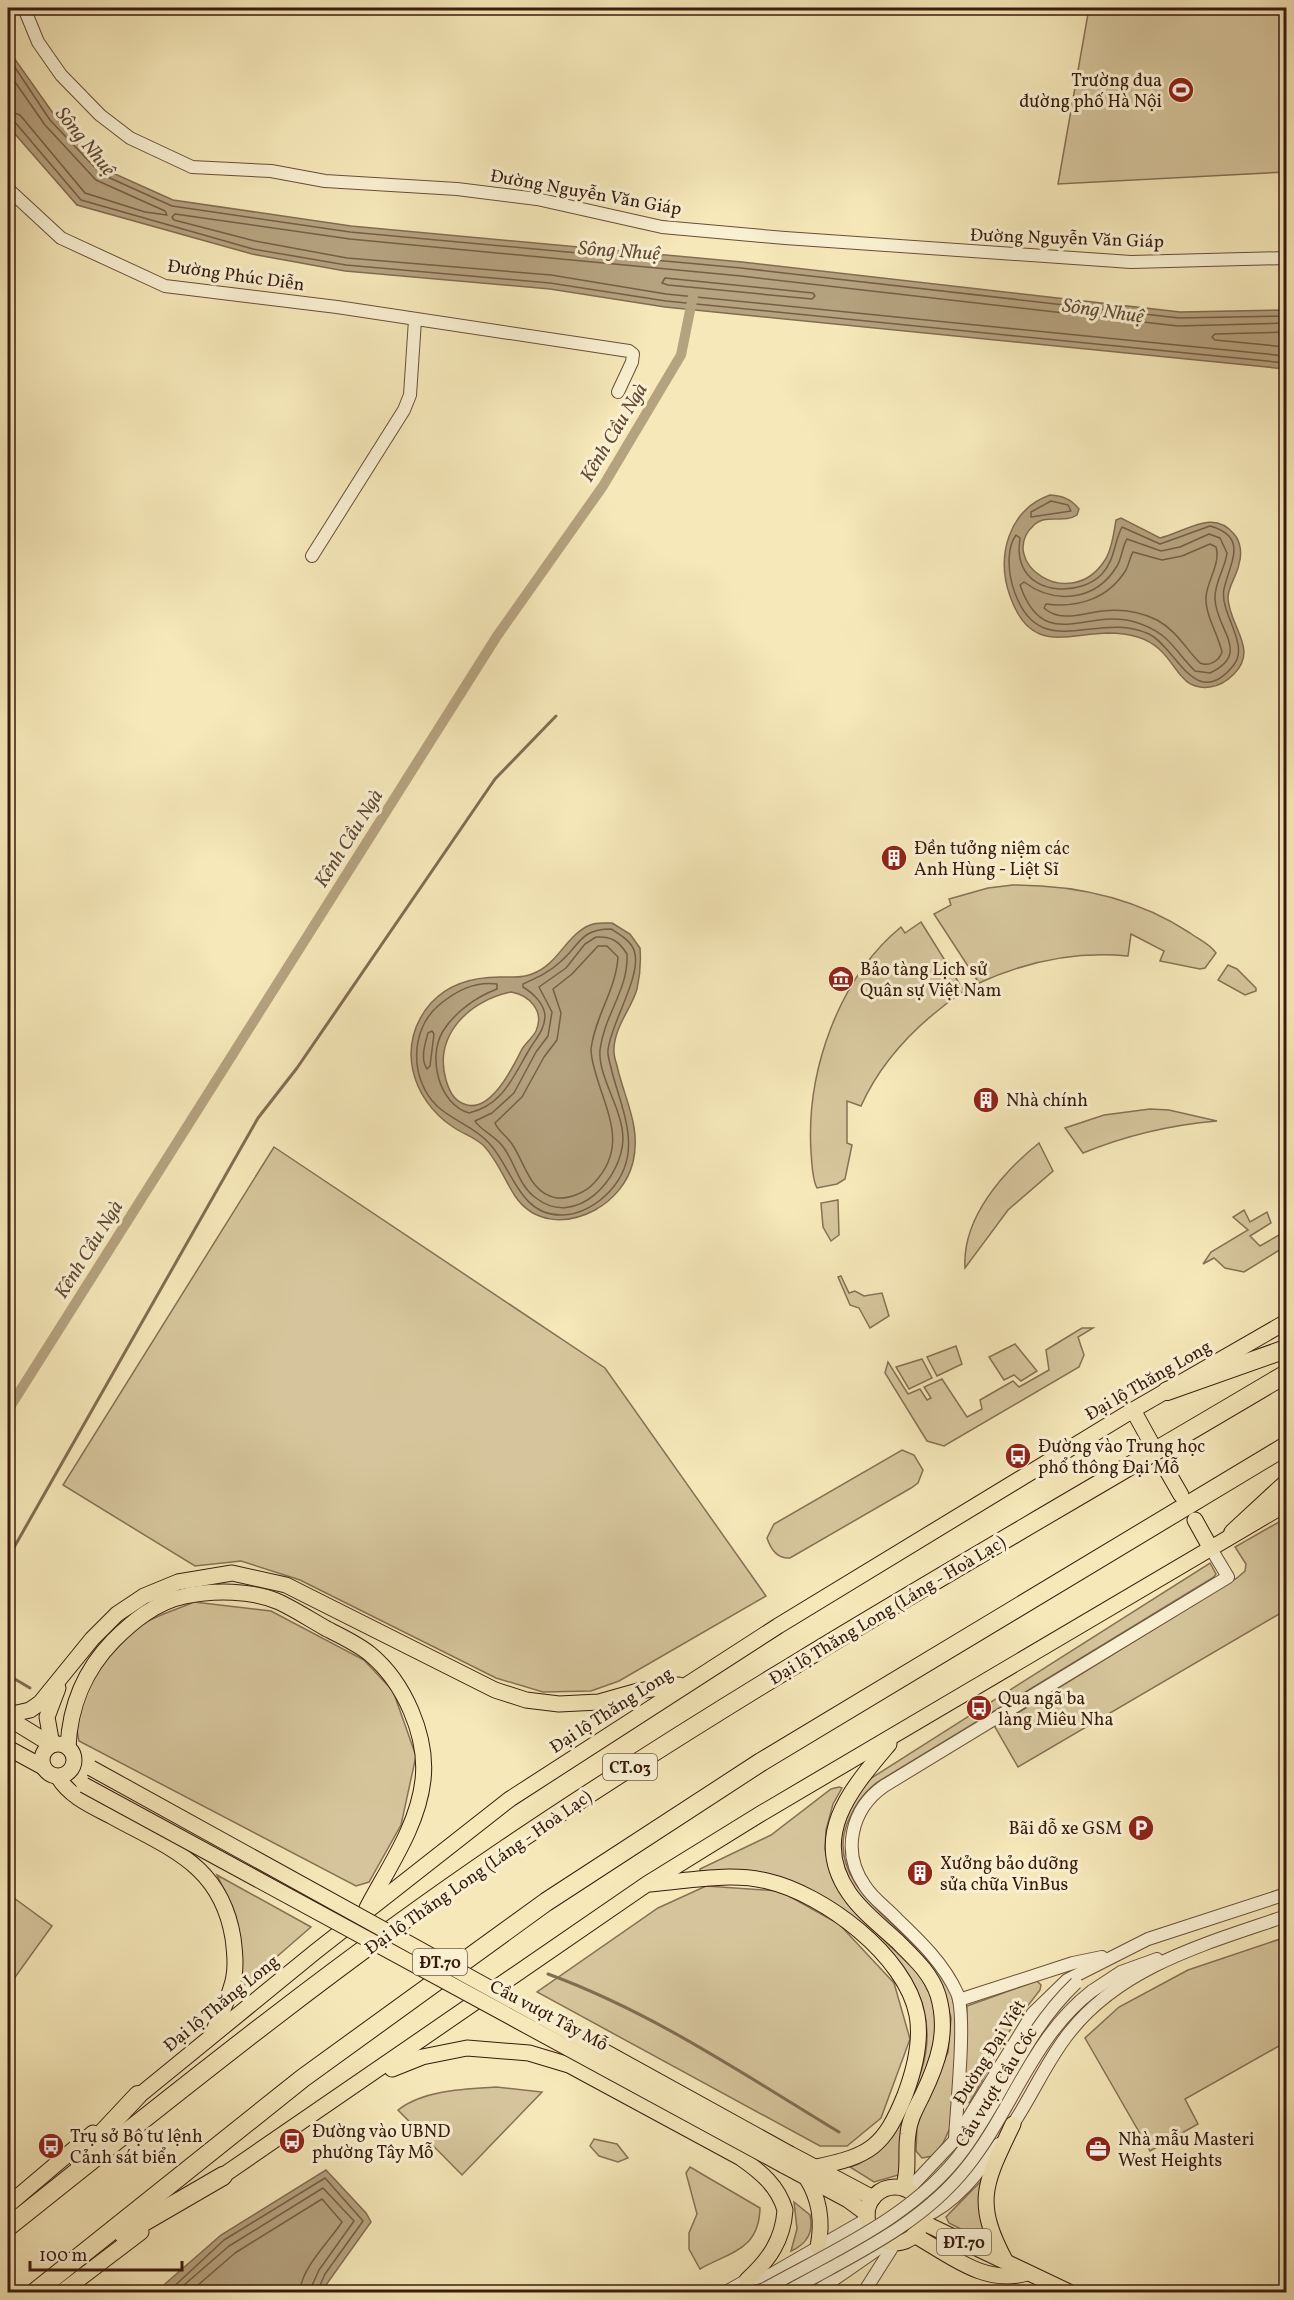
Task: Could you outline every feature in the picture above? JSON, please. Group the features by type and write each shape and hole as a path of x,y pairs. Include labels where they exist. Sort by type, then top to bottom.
{"highway":[{"path":"1167,1391 1287,1349"},
{"name":"Đại lộ Thăng Long (Láng - Hoà Lạc)","path":"11,2210 514,1844 723,1707 1287,1374"},
{"path":"65,2286 303,2078 546,1902 761,1762 1287,1446"},
{"path":"1233,1533 1287,1484"},
{"path":"11,2210 138,2096"},
{"path":"35,2292 65,2286 223,2176"}],"main road":[{"name":"Đại lộ Thăng Long","path":"138,2096 213,2033 510,1799 685,1684 1133,1410 1287,1322"},
{"path":"1133,1410 1154,1448"},
{"path":"1166,1469 1181,1495"},
{"path":"223,2176 647,1884 1233,1533 1287,1504"},
{"path":"1195,1520 1210,1547"},
{"path":"8,1717 30,1710 62,1680 92,1639 117,1614 144,1596 177,1582 232,1573 286,1585 495,1690 526,1700 559,1704 598,1702 638,1691 685,1684"},
{"path":"213,2033 232,1986 236,1958 229,1918 219,1892 202,1872 181,1855 71,1794 62,1776 72,1769 69,1723 82,1682 99,1656 129,1624 153,1608 184,1596 220,1593 248,1595 278,1602 344,1638 370,1654 396,1684 413,1715 420,1742 423,1778 416,1813 365,1912"},
{"path":"43,1767 42,1756 52,1744 47,1717 62,1680"},
{"name":"ĐT.70","path":"8,1717 52,1744 72,1753"},
{"path":"897,1734 848,1795 838,1817 833,1843 839,1875 849,1893 920,1964 938,1994 944,2032 941,2052 912,2116 908,2134 909,2170 905,2189"},
{"name":"ĐT.70","path":"8,1748 43,1767 49,1774 62,1776"},
{"name":"Cầu vượt Tây Mỗ","path":"72,1753 91,1768 787,2159"},
{"name":"Cầu vượt Tây Mỗ","path":"62,1776 84,1785 811,2172 873,2198"},
{"path":"647,1884 739,1878 768,1881 788,1888 841,1917 879,1951 900,1975 912,1999 919,2032 914,2068 900,2108 876,2146 851,2159 811,2172 821,2224 818,2247"},
{"path":"364,2080 422,2056 467,2048 529,2053 569,2065 741,2158 771,2183 782,2201 784,2222 766,2262 747,2280"},
{"path":"1006,2262 990,2234 984,2203 998,2156 1013,2124"},
{"name":"Cầu vượt Tây Mỗ","path":"811,2172 867,2217"},
{"path":"886,2188 905,2189 921,2204 920,2225 891,2242 874,2234 867,2217 873,2198 886,2188"},
{"name":"ĐT.70","path":"920,2225 1069,2292"},
{"name":"ĐT.70","path":"920,2225 988,2276 1013,2277 1027,2273"}],"street":[{"name":"Đường Nguyễn Văn Giáp","path":"24,8 38,42 61,75 100,115 130,138 192,167 272,171 325,181 469,190 537,199 662,227 797,239 1131,262 1287,258"},
{"name":"Đường Phúc Diễn","path":"8,189 61,238 165,286 337,307 629,351 633,354 632,362 618,392"},
{"path":"312,556 404,410 410,395 415,320"},
{"path":"955,2140 959,2000 946,1972 933,1955 863,1884 852,1855 856,1818 867,1801 884,1786 1228,1577 1210,1547"},
{"name":"Đường Đại Việt","path":"905,2189 955,2140 1004,2056 1033,2013 1067,1980 1148,1939 1287,1894"},
{"path":"920,2225 966,2185 1013,2124 1052,2057 1084,2017 1138,1976 1182,1952 1287,1916"},
{"name":"Cầu vượt Cầu Cốc","path":"787,2292 894,2231 927,2207 954,2182 992,2134 1044,2041 1076,2003 1128,1969 1182,1952"},
{"path":"959,2000 1073,1963 1114,1955"},
{"name":"Cầu vượt Cầu Cốc","path":"759,2292 881,2223 932,2185 974,2134 1035,2029 1076,1983 1097,1965"},
{"path":"726,2292 747,2280 770,2275 867,2217"},
{"path":"816,2292 891,2242"},
{"path":"864,2292 891,2242"}],"shaded area":[{"name":"Trường đua đường phố Hà Nội","path":"1089,8 1286,8 1286,172 1058,184"},
{"path":"1013,885 1083,891 1127,902 1170,921 1207,944 1216,953 1205,968 1200,969 1160,961 1164,951 1131,934 1128,956 1089,955 1052,959 1033,963 979,983 934,914 951,905 949,899 988,888"},
{"path":"921,922 964,991 932,1015 904,1041 880,1072 861,1106 847,1101 847,1143 852,1145 845,1179 837,1184 817,1188 812,1166 811,1121 814,1090 830,1029 860,973 879,948 901,927 905,933"},
{"path":"1228,965 1237,969 1256,988 1256,991 1245,995 1218,980"},
{"path":"1150,1109 1169,1110 1217,1121 1149,1132 1083,1153 1065,1128 1104,1115"},
{"path":"1039,1143 1053,1171 1008,1210 965,1268 970,1231 987,1198 1012,1168"},
{"path":"274,1147 605,1368 766,1596 619,1681 591,1691 543,1692 496,1678 300,1580 241,1561 195,1566 63,1485"},
{"path":"838,1200 839,1235 831,1241 823,1227 821,1203"},
{"path":"1244,1210 1250,1222 1267,1212 1271,1223 1250,1236 1260,1246 1286,1231 1286,1246 1244,1272 1225,1268 1214,1258 1203,1264 1211,1252 1248,1230 1233,1217"},
{"path":"841,1276 849,1293 855,1291 864,1296 882,1293 889,1316 870,1328 859,1308 850,1305 838,1277"},
{"path":"1082,1328 1093,1328 1078,1337 1084,1355 1079,1367 944,1446 927,1441 885,1373 888,1362 908,1394 920,1389 927,1400 931,1398 924,1387 942,1379 967,1417 982,1409 980,1400 1013,1381 1019,1387 1049,1370 1046,1350"},
{"path":"1015,1344 1037,1371 1021,1381 1014,1375 1004,1380 989,1357"},
{"path":"956,1346 962,1364 937,1376 927,1357"},
{"path":"922,1359 932,1378 909,1389 896,1367"},
{"path":"902,1450 914,1455 923,1470 918,1483 790,1558 782,1557 773,1550 767,1538 774,1524"},
{"path":"1286,1518 1286,1610 1018,1767 995,1727 1237,1578 1245,1571 1246,1564 1235,1547"},
{"path":"1210,1563 1216,1574 1214,1577 876,1783 862,1797 852,1812 847,1824 843,1848 848,1870 860,1890 877,1909 933,1964 946,1982 952,1997 957,2053 950,2128 943,2143 933,2156 922,2158 916,2151 917,2125 948,2052 951,2018 942,1985 864,1904 843,1875 838,1834 862,1784"},
{"path":"194,1602 271,1611 364,1660 393,1691 416,1756 401,1825 369,1882 356,1886 79,1741 77,1726 79,1709 85,1693 93,1677 114,1648 144,1623"},
{"path":"842,1788 833,1804 826,1830 825,1849 829,1868 851,1908 920,1975 932,1999 938,2032 902,2174 874,2182 850,2167 869,2157 883,2142 918,2079 925,2054 927,2030 923,2008 915,1986 885,1945 849,1914 816,1893 779,1879 700,1871 771,1835 831,1789"},
{"path":"217,1875 311,1927 234,1994 242,1956 235,1914"},
{"path":"706,1886 780,1891 839,1924 894,1983 910,2039 881,2118 847,2146 820,2146 537,1992 658,1908"},
{"path":"14,1898 52,1926 8,1987 8,1907"},
{"path":"1286,1937 1286,2042 1185,2099 1198,2124 1150,2151 1085,2038 1119,2007 1188,1970"},
{"path":"1037,1981 1041,1985 1040,1990 1013,2025 970,2102 966,2103 964,2100 967,2006"},
{"path":"496,2087 542,2092 462,2175 398,2110 408,2103 432,2094"},
{"path":"594,2139 617,2144 628,2158 618,2162 599,2156 590,2146"},
{"path":"690,2167 760,2208 758,2222 748,2242 731,2254 700,2269 689,2249 689,2233 697,2214 686,2173"},
{"path":"982,2180 979,2205 985,2234 980,2239 949,2223 946,2217"},
{"path":"794,2202 810,2215 811,2227 805,2241 791,2251 797,2229"}],"water":[{"name":"Sông Nhuệ","path":"8,37 14,58 55,116 106,170 173,200 351,226 742,262 1180,312 1286,310 1286,369 665,307 550,289 345,271 252,254 77,205 15,134 8,120"},
{"path":"1050,495 1070,500 1079,509 1077,515 1067,519 1039,521 1024,539 1024,553 1030,566 1042,577 1057,583 1074,583 1090,576 1105,560 1116,520 1121,518 1160,538 1208,522 1226,526 1236,537 1240,548 1238,568 1229,589 1228,598 1241,637 1244,656 1234,674 1217,685 1200,687 1186,681 1159,649 1142,638 1108,633 1050,637 1028,626 1018,614 1010,596 1004,566 1005,551 1015,523 1036,502"},
{"path":"595,923 612,923 630,934 640,948 637,989 614,1043 614,1056 634,1126 633,1162 624,1184 602,1206 584,1215 562,1220 541,1217 523,1205 515,1196 484,1146 453,1127 427,1102 418,1086 413,1070 411,1053 413,1036 420,1019 431,1003 447,990 475,979 522,977 532,974 549,964 582,930","holes":["511,992 529,1000 537,1011 536,1031 522,1049 507,1077 491,1096 483,1103 474,1106 460,1102 454,1097 449,1087 443,1064 450,1034 469,1011 482,1003"]},
{"path":"326,2170 366,2213 371,2222 321,2292 162,2292 165,2284 221,2235"}],"waterway":[{"name":"Kênh Cầu Ngà","path":"8,1410 497,636 603,486 681,355 693,296"},
{"path":"8,1558 258,1118 297,1068 495,779 556,716"},
{"path":"8,1675 30,1688"},
{"path":"548,1974 587,1989 661,2026 839,2132"}],"place":[{"name":"Trường đua đường phố Hà Nội","path":"1181,90"},
{"name":"Đền tưởng niệm các Anh Hùng - Liệt Sĩ","path":"894,858"},
{"name":"Bảo tàng Lịch sử Quân sự Việt Nam","path":"841,979"},
{"name":"Nhà chính","path":"986,1100"},
{"name":"Đường vào Trung học phổ thông Đại Mỗ","path":"1018,1456"},
{"name":"Qua ngã ba làng Miêu Nha","path":"979,1708"},
{"name":"Bãi đỗ xe GSM","path":"1141,1828"},
{"name":"Xưởng bảo dưỡng sửa chữa VinBus","path":"920,1873"},
{"name":"Đường vào UBND phường Tây Mỗ","path":"292,2141"},
{"name":"Trụ sở Bộ tư lệnh Cảnh sát biển","path":"51,2146"},
{"name":"Nhà mẫu Masteri West Heights","path":"1098,2149"}]}
